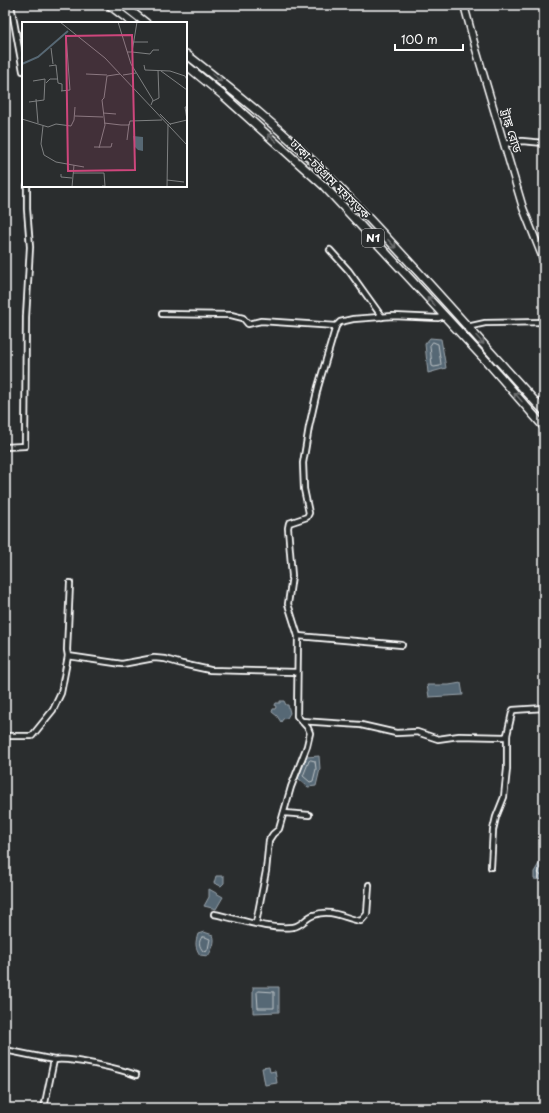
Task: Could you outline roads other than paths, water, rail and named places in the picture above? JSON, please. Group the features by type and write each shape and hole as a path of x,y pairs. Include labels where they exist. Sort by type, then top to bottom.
{"highway":[{"path":"109,5 132,22"},
{"path":"123,5 145,22"},
{"name":"ঢাকা-চট্টগ্রাম মহাসড়ক","path":"187,55 240,96 330,177 416,269 544,412"},
{"name":"ঢাকা-চট্টগ্রাম মহাসড়ক","path":"187,66 225,97 324,186 490,365 544,427"}],"main road":[{"name":"ট্রাঙ্ক রোড","path":"464,5 504,144 524,208 544,261"}],"street":[{"path":"11,5 22,66"},
{"path":"504,144 522,141 544,143"},
{"path":"5,447 25,446 26,317 30,247 27,187"},
{"path":"330,250 349,271 382,317"},
{"path":"162,314 231,315 243,318 248,324 261,321 336,326"},
{"path":"256,923 266,871 269,840 273,834 279,830 291,787 307,746 310,733 308,728 297,716 298,636 288,604 292,576 288,528 289,523 307,517 309,513 304,489 303,463 318,387 336,326 340,322 353,319 393,316 438,318 444,316"},
{"path":"467,327 485,323 544,322"},
{"path":"5,736 32,736 53,710 61,693 68,656 70,583"},
{"path":"298,636 402,645"},
{"path":"68,656 122,664 154,658 165,659 210,670 297,672"},
{"path":"490,867 494,822 504,797 508,736 512,713 514,710 544,708"},
{"path":"301,721 360,725 396,733 417,732 438,739 459,736 508,736"},
{"path":"284,813 309,815"},
{"path":"214,914 265,926 293,927 299,925 312,915 321,913 337,914 362,921 367,914 369,885"},
{"path":"5,1050 54,1060 59,1059 123,1070 136,1075"},
{"path":"44,1108 54,1060"}],"water":[{"path":"430,338 441,339 446,368 428,373 425,344"},
{"path":"461,683 463,695 429,697 427,685 449,685"},
{"path":"280,701 284,701 286,705 288,705 290,713 287,718 283,719 281,722 272,712 276,707 276,703 280,703"},
{"path":"319,756 320,769 316,786 308,787 298,778 307,757"},
{"path":"540,827 544,827 544,880 534,879 534,872 540,862"},
{"path":"216,876 224,876 224,883 221,886 214,883"},
{"path":"209,889 223,897 216,909 204,906 209,897"},
{"path":"204,932 213,935 214,937 213,946 208,956 200,955 196,947 198,934"},
{"path":"253,987 279,987 279,1012 253,1013"},
{"path":"269,1067 270,1072 275,1071 277,1083 265,1085 262,1068"}]}
